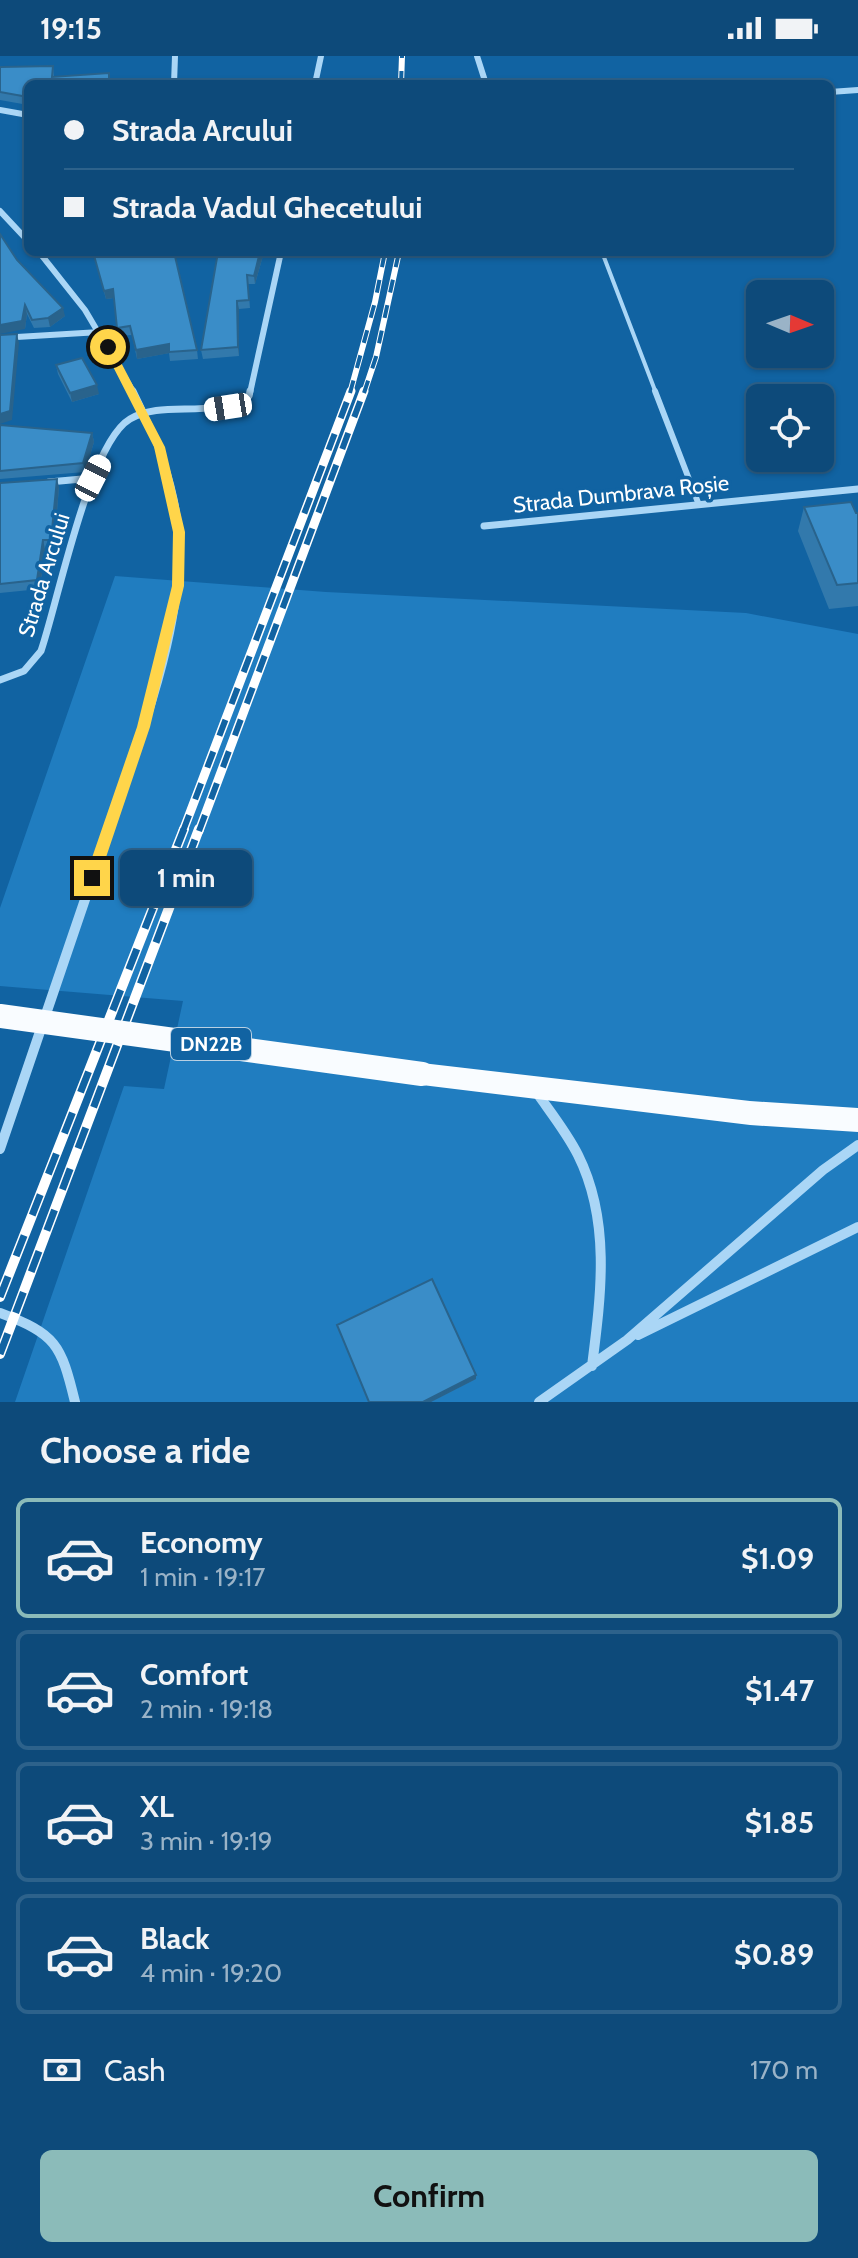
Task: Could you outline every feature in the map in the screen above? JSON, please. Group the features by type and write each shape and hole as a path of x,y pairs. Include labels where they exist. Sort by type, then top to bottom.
{"main road":[{"name":"DN22B","path":"0,1016 535,1089 750,1113 858,1120"}],"street":[{"path":"174,80 175,56"},
{"path":"316,80 321,56"},
{"path":"477,56 485,80"},
{"path":"834,92 858,90"},
{"path":"0,110 24,114"},
{"path":"0,211 24,237"},
{"path":"0,1149 144,727 178,586 179,532 160,447 100,332 42,256"},
{"path":"144,416 228,407 249,396 280,256"},
{"path":"0,338 100,332"},
{"name":"Strada Arcului","path":"0,680 24,671 41,651 93,478 122,424 144,416"},
{"path":"31,483 93,478"},
{"name":"Strada Dumbrava Roșie","path":"484,526 858,489"},
{"path":"535,1089 577,1153 590,1183 598,1217 601,1291 592,1366"},
{"path":"539,1402 627,1340 823,1170 858,1145"},
{"path":"627,1340 858,1227"},
{"path":"0,1313 40,1328 65,1361 75,1402"}],"lane":[{"path":"604,256 699,505"}],"shaded area":[{"path":"115,576 326,592 746,613 858,634 858,1402 15,1402 124,1086 164,1089 183,1001 0,986 0,908"}],"building":[{"path":"53,66 52,77 109,73 109,80 24,80 24,96 0,92 0,67"},
{"path":"0,234 17,260 63,308 48,318 32,320 25,305 22,321 0,325"},
{"path":"94,256 175,256 197,350 169,352 169,344 136,350 130,326 117,328 113,289 104,291"},
{"path":"217,256 259,256 254,276 247,275 249,300 237,301 238,347 201,350"},
{"path":"17,334 10,411 0,414 0,335"},
{"path":"82,358 97,385 70,393 56,365"},
{"path":"0,425 92,433 83,463 0,471"},
{"path":"57,479 51,540 43,540 37,580 0,584 0,483"},
{"path":"851,502 858,513 858,583 837,585 804,507"},
{"path":"432,1279 476,1375 423,1402 369,1402 337,1325"}],"railway":[{"path":"401,80 402,56"},
{"path":"350,393 384,256"},
{"path":"364,393 376,357 398,256"},
{"path":"183,831 351,391"},
{"path":"199,831 364,391"},
{"path":"0,1297 184,829"},
{"path":"0,1354 199,829"}],"route":[{"path":"92,878 144,727 178,586 179,532 160,447 108,347"}]}
